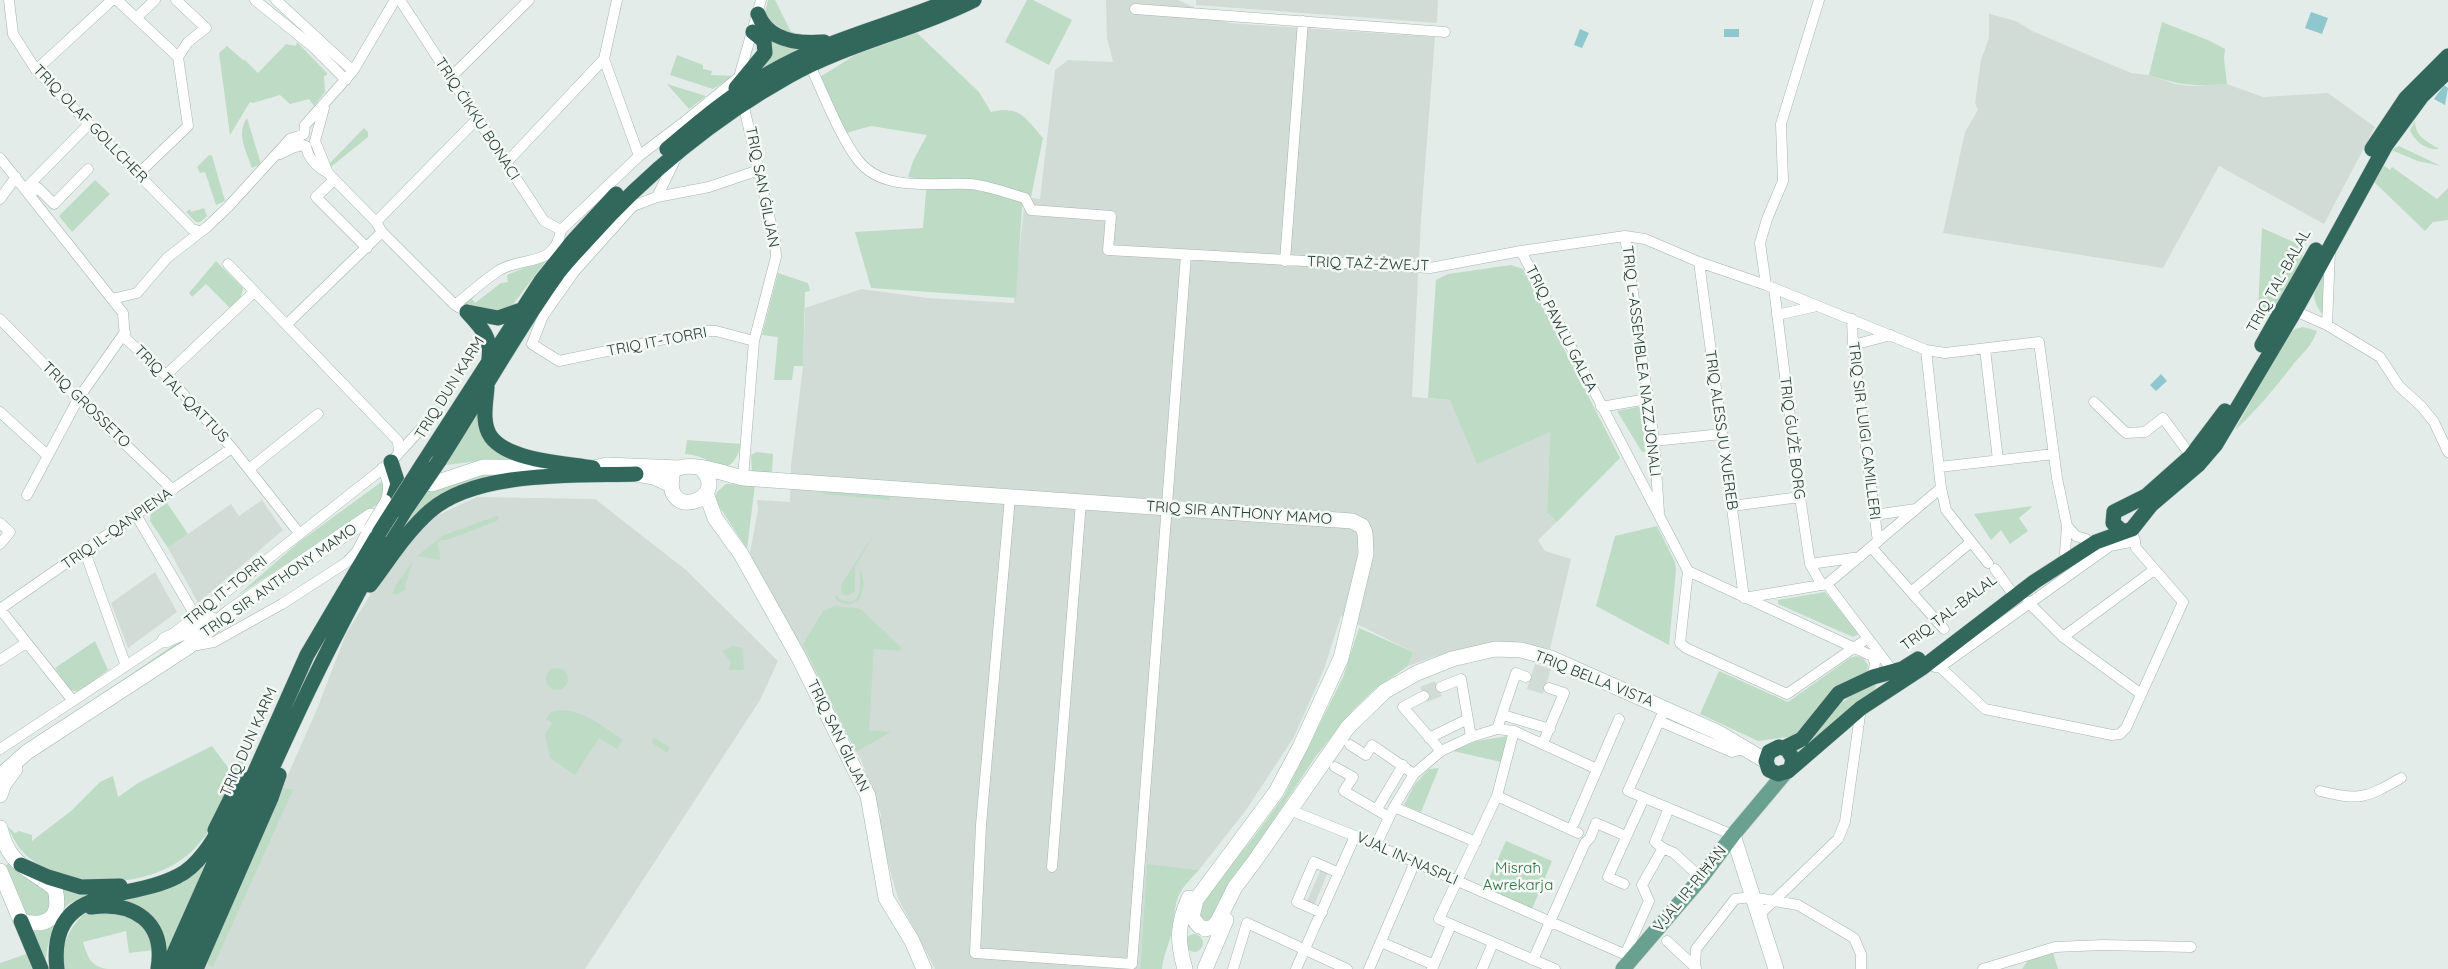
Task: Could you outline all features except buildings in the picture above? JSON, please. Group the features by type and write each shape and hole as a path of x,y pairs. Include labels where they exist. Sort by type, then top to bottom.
{"highway":[{"name":"TRIQ DUN KARM","path":"167,969 307,655 373,525 422,465 520,310 573,241 609,200 667,148 728,99 771,71 807,54 951,0"},
{"name":"TRIQ DUN KARM","path":"182,969 299,711 337,631 366,576 404,512 439,461 559,272 618,206 679,152 743,103 810,65 946,14 974,0"},
{"path":"760,7 762,25 782,38 804,44 842,41"},
{"path":"728,99 765,53 764,41 753,32"},
{"name":"TRIQ TAL-BALAL","path":"1772,756 1802,739 1839,693 1873,677 1914,663 2010,590 2086,540 2123,532 2135,512 2124,506 2146,496 2191,456 2227,408 2379,137 2406,98 2448,56"},
{"name":"TRIQ TAL-BALAL","path":"1788,770 1861,708 1922,668 1937,662 2034,582 2096,542 2123,532 2198,465 2216,444 2295,311 2386,145 2422,96 2448,71"},
{"path":"461,308 498,318 520,310"},
{"path":"461,308 489,340 491,348 489,361"},
{"path":"487,383 486,424 491,436 502,446 527,457 593,468"},
{"path":"373,525 398,484 391,461"},
{"path":"337,631 408,534 430,511 462,491 512,479 636,474"},
{"path":"57,969 55,951 59,936 67,920 77,909 94,899 149,888 181,875 194,864 216,836 245,778 296,666 307,655"},
{"path":"196,969 271,798 299,711"},
{"path":"1792,755 1788,770 1775,774 1772,756 1792,755"},
{"path":"21,865 48,877 81,887 127,886 155,880 179,868 199,851 218,826 240,780 245,778"},
{"path":"77,909 105,905 136,911 151,923 157,937 160,956 158,969"},
{"path":"21,921 41,969"}],"main road":[{"name":"TRIQ SIR ANTHONY MAMO","path":"593,468 607,465 679,468 695,465 702,469 743,478 1352,521 1362,526 1366,533 1366,554 1341,658 1300,748 1276,792 1196,900 1192,917 1202,928"},
{"name":"TRIQ SIR ANTHONY MAMO","path":"432,484 483,467 593,468 654,477 671,485 673,493 680,500 686,503 693,503 701,499 707,491 721,482 743,478"},
{"path":"671,485 672,475 679,468"},
{"path":"702,469 708,478 707,491"},
{"name":"TRIQ SAN ĠILJAN","path":"707,491 715,518 741,554 798,656 868,796 886,898 912,941 924,969"},
{"name":"TRIQ SAN ĠILJAN","path":"693,503 715,518"},
{"name":"TRIQ SIR ANTHONY MAMO","path":"28,752 188,646 230,612 373,525"},
{"path":"165,640 230,612"},
{"name":"TRIQ BELLA VISTA","path":"1209,958 1218,921 1235,887 1348,727 1385,691 1417,673 1452,659 1494,649 1521,650 1551,658 1662,714 1772,756"},
{"path":"0,776 28,752"},
{"path":"0,795 4,784 28,752"},
{"name":"VJAL IR-RIĦAN","path":"1756,808 1769,779 1772,756"},
{"name":"VJAL IR-RIĦAN","path":"1627,961 1701,878 1733,835 1788,770"},
{"path":"0,828 8,851 28,872 54,889 58,900 56,911 51,918 42,923 32,924 21,921 0,871"},
{"path":"1733,835 1748,881 1751,897 1776,969"},
{"path":"1717,857 1728,859 1748,881"},
{"name":"TRIQ BELLA VISTA","path":"1209,958 1254,862"},
{"name":"TRIQ SIR ANTHONY MAMO","path":"1179,945 1181,916 1191,895 1223,863"},
{"path":"1185,969 1179,945 1183,931 1188,928 1213,927 1218,921"},
{"path":"1179,945 1182,954 1192,960 1209,958 1210,936 1202,928"}],"street":[{"name":"TRIQ OLAF GOLLCHER","path":"9,0 13,34 36,70 192,229 199,232"},
{"path":"36,70 112,0"},
{"path":"117,0 178,57 188,126 138,174"},
{"path":"136,17 154,0"},
{"path":"176,0 206,28 188,42 178,57"},
{"path":"255,0 350,76"},
{"path":"276,0 350,76"},
{"path":"395,0 350,76 329,99 307,140 307,154 318,168 331,176 376,222 382,232 461,308 499,270 542,258 560,241 561,230 638,156 684,122 739,77 760,7"},
{"name":"TRIQ ĊIKKU BONACI","path":"400,0 544,221 561,230"},
{"path":"450,78 529,0"},
{"path":"506,163 604,59 617,0"},
{"name":"TRIQ ĠUŻÈ BORG","path":"1819,0 1781,124 1784,181 1767,219 1760,243 1777,315 1810,564 1892,670"},
{"path":"1135,9 1445,32"},
{"path":"1285,261 1303,21"},
{"path":"604,59 638,156"},
{"name":"TRIQ TAŻ-ŻWEJT","path":"810,65 858,161 871,172 886,179 906,183 970,184 1025,198 1031,210 1110,216 1108,250 1430,268 1521,251 1625,236 1645,240 1770,287 1926,350 1945,353 2039,342 2054,454"},
{"name":"TRIQ SAN ĠILJAN","path":"743,103 775,240 776,257 754,341 743,478"},
{"path":"376,222 478,118"},
{"path":"28,191 88,125"},
{"path":"112,299 137,293 167,258 214,220 275,156 307,140"},
{"name":"TRIQ DUN KARM","path":"657,197 679,152"},
{"name":"TRIQ TAL-QATTUS","path":"0,158 28,191 122,313 126,338 166,376 232,448 299,533"},
{"path":"28,191 38,188 54,204 88,169"},
{"path":"657,197 709,187 759,170"},
{"path":"331,176 316,197 367,248"},
{"path":"0,199 16,177"},
{"name":"TRIQ IT-TORRI","path":"657,197 633,206 574,272 543,316 532,344 559,361 703,330 716,331 754,341"},
{"path":"287,324 382,232"},
{"name":"TRIQ L-ASSEMBLEA NAZZJONALI","path":"1625,236 1654,441 1659,516"},
{"path":"2326,325 2330,246"},
{"name":"TRIQ PAWLU GALEA","path":"1521,251 1688,572"},
{"path":"1010,497 981,825 975,953 1132,964 1186,255"},
{"name":"TRIQ ALESSJU XUEREB","path":"1700,262 1744,598"},
{"path":"228,264 398,441 391,461"},
{"path":"166,376 254,292"},
{"path":"1777,315 1817,306"},
{"path":"2295,311 2326,325 2380,357 2399,386 2421,406 2434,422 2448,452"},
{"name":"TRIQ GROSSETO","path":"0,319 78,399 173,490"},
{"name":"TRIQ SIR LUIGI CAMILLERI","path":"1852,319 1853,345 1874,515 1875,545"},
{"path":"27,495 78,399 124,332"},
{"path":"1853,345 1891,335"},
{"path":"1984,349 1998,460"},
{"path":"1926,350 1941,488 1946,510 2010,590"},
{"name":"TRIQ PAWLU GALEA","path":"1601,407 1647,399"},
{"path":"2094,402 2126,433 2145,432 2163,418 2191,456"},
{"path":"0,412 47,455"},
{"name":"TRIQ IT-TORRI","path":"0,749 165,640 391,461 436,412"},
{"path":"249,469 318,414"},
{"path":"1654,441 1722,434"},
{"name":"TRIQ IL-QANPIENA","path":"0,609 86,552 232,448"},
{"path":"1939,467 2054,454 2067,526 2064,553"},
{"name":"TRIQ SIR ANTHONY MAMO","path":"188,646 214,642 282,604 347,562 373,525 386,500 391,461"},
{"path":"1744,598 1824,584 1861,557 1941,488"},
{"path":"1732,506 1800,497"},
{"path":"1052,867 1081,502"},
{"path":"1874,515 1917,509"},
{"path":"136,515 195,615"},
{"path":"0,523 10,532 0,544"},
{"path":"2067,526 2076,536 2086,540"},
{"path":"1937,662 1985,709 2112,736 2120,734 2126,728 2184,602 2154,570 2123,532"},
{"name":"TRIQ TAL-BALAL","path":"1937,662 2028,602 2123,532"},
{"path":"1911,592 1971,542"},
{"path":"1875,545 1911,592 1944,629"},
{"path":"86,552 126,666"},
{"path":"1810,564 1861,557"},
{"path":"2063,638 2154,570"},
{"path":"1868,638 1854,647 1787,694 1686,648 1680,643 1688,572 1854,647 1872,656 1875,662 1873,677"},
{"path":"2028,602 2063,638 2141,694"},
{"path":"0,609 73,701"},
{"path":"0,660 26,643"},
{"path":"1497,729 1516,673 1526,677"},
{"path":"1441,687 1461,679 1471,737"},
{"path":"1543,743 1564,693 1549,688"},
{"path":"1424,696 1403,707 1441,751"},
{"path":"1758,916 1838,839 1845,822 1861,708"},
{"path":"1662,714 1628,791 1733,835"},
{"path":"1503,715 1550,729"},
{"path":"1429,738 1468,719"},
{"path":"1497,796 1576,828 1597,768 1619,719"},
{"path":"1376,846 1392,812 1414,774 1441,751 1471,737 1497,729 1514,730 1597,768"},
{"path":"1514,730 1497,796 1439,919 1554,969"},
{"path":"1350,745 1366,755 1372,746 1414,774"},
{"path":"1376,809 1403,765"},
{"path":"1335,766 1353,777 1344,790 1376,809 1392,812 1476,842"},
{"path":"2320,791 2344,797 2370,796 2401,778"},
{"path":"1624,884 1608,877 1644,798"},
{"path":"1669,808 1655,842 1674,853 1701,878"},
{"name":"VJAL IN-NASPLI","path":"1290,810 1355,836 1457,882 1551,921 1627,961"},
{"path":"1533,960 1585,843 1590,838 1596,823 1626,836"},
{"path":"1296,969 1355,836"},
{"path":"1627,961 1649,901 1642,885 1663,848"},
{"path":"1322,913 1296,902 1314,862 1339,873"},
{"path":"1369,969 1416,862"},
{"path":"1696,967 1696,949 1735,899 1751,897 1798,906 1854,938 1860,950 1861,969"},
{"path":"1234,969 1247,922 1347,969"},
{"path":"1381,942 1433,967 1450,925"},
{"path":"1667,941 1696,967"},
{"path":"1482,969 1494,943"},
{"path":"1983,969 2017,964 2055,947 2103,944 2191,946"}],"shaded area":[{"path":"1106,0 1178,0 1228,23 1435,37 1421,219 1412,397 1450,400 1550,432 1547,513 1557,522 1538,540 1545,551 1571,559 1550,649 1503,644 1451,651 1408,666 1413,652 1341,616 1324,669 1294,737 1246,810 1199,870 1147,865 1140,969 935,969 898,898 878,827 881,815 862,762 749,557 758,510 757,500 790,502 791,466 803,366 805,308 862,289 928,298 1014,303 1025,197 1040,199 1055,70 1068,60 1113,62 1107,38"},
{"path":"1196,0 1438,0 1437,23 1196,5"},
{"path":"1989,14 2016,21 2032,31 2131,73 2149,75 2175,84 2191,86 2227,84 2263,97 2328,93 2375,127 2324,224 2219,166 2163,268 1943,233 1965,132 1978,110 1975,103 1981,60 1989,38"},
{"path":"477,497 595,499 686,570 778,661 760,700 585,969 202,969 317,709 346,634 383,574 411,541 434,517"},
{"path":"262,500 283,530 198,603 168,548 231,504 239,516"},
{"path":"155,572 177,612 128,648 111,603"},
{"path":"1535,664 1551,669 1543,694 1527,689"},
{"path":"1435,681 1442,696 1427,702 1420,687"},
{"path":"1321,869 1328,872 1314,906 1306,903"}],"green space":[{"path":"768,0 775,0 792,34 789,34 769,20 765,13"},
{"path":"1027,0 1033,0 1072,20 1049,65 1005,42"},
{"path":"2162,22 2225,49 2224,58 2227,84 2188,84 2149,75"},
{"path":"765,31 809,48 756,76 773,53"},
{"path":"917,33 979,92 991,112 1009,110 1021,115 1043,138 1031,197 1025,197 1022,207 1016,298 871,288 855,232 923,228 927,180 908,177 913,161 927,135 871,126 846,133 820,77 855,55"},
{"path":"297,42 327,73 324,76 325,92 314,106 309,99 290,104 280,95 253,103 250,102 230,135 219,53 227,46 258,73 286,44 296,46"},
{"path":"677,55 703,65 703,69 712,71 711,75 734,76 713,89 670,75"},
{"path":"667,84 706,96 689,109"},
{"path":"247,118 261,164 252,168 242,136 242,130"},
{"path":"2415,121 2419,135 2439,149 2426,147 2415,138 2410,130"},
{"path":"364,128 368,132 368,137 332,166 329,164"},
{"path":"2399,146 2441,166 2418,161 2391,150"},
{"path":"209,155 212,156 225,201 216,205 205,172 200,173 197,167"},
{"path":"2382,164 2390,170 2392,167 2437,199 2448,188 2448,220 2433,222 2425,231 2373,181"},
{"path":"95,180 110,194 72,232 59,216"},
{"path":"204,208 207,216 200,222 196,222 186,212 190,209 191,212"},
{"path":"2262,228 2305,247 2302,255 2303,259 2271,316 2258,310"},
{"path":"548,258 508,311 471,310 464,305 471,298 475,303 501,283 508,282 507,275"},
{"path":"216,261 243,288 241,297 230,308 206,284 192,297 189,293"},
{"path":"1511,265 1523,269 1620,458 1557,522 1547,513 1550,432 1477,464 1450,400 1428,398 1436,280 1448,274"},
{"path":"2325,269 2323,315 2314,297 2316,287"},
{"path":"778,273 808,283 810,291 805,292 803,366 794,366 792,380 774,380 778,337 762,335"},
{"path":"2303,327 2317,331 2309,346 2251,415 2235,430 2287,336 2295,329"},
{"path":"482,403 482,425 530,460 494,459 446,465"},
{"path":"1642,406 1645,452 1642,452 1617,411"},
{"path":"687,440 742,444 731,464 725,467 685,454"},
{"path":"757,452 773,454 772,474 752,473 751,455"},
{"path":"501,473 401,530 421,498 432,487 450,479 471,475"},
{"path":"384,480 384,497 378,504 237,596 299,542"},
{"path":"726,484 755,485 747,549 715,500 717,492"},
{"path":"823,487 890,496 889,500 823,494"},
{"path":"167,503 188,534 168,548 150,521 151,513"},
{"path":"2033,506 2019,518 2028,531 2010,544 2001,530 1991,540 1974,514"},
{"path":"496,516 499,517 497,521 447,540 440,540 437,546 439,547 440,560 417,556 442,536"},
{"path":"1657,526 1675,562 1676,570 1669,645 1596,606 1615,536"},
{"path":"878,528 855,567 855,591 847,596 842,594 841,585"},
{"path":"413,561 405,586 406,589 396,595 392,594 397,583"},
{"path":"861,569 864,584 860,599 847,605 841,603 835,598 836,594 845,601 851,601 858,596"},
{"path":"1825,592 1859,634 1853,637 1778,604 1778,600"},
{"path":"836,605 862,610 901,647 899,651 874,649 869,730 891,732 856,752 803,644 823,611"},
{"path":"1359,628 1413,652 1408,666 1376,688 1353,710 1316,756 1256,846 1216,918 1207,921 1200,917 1198,905 1253,838 1284,796 1343,677"},
{"path":"196,634 74,713 184,638"},
{"path":"95,641 108,670 79,692 70,690 55,668"},
{"path":"733,646 742,648 744,670 729,670 731,662 722,651"},
{"path":"1856,656 1863,658 1868,665 1867,673 1799,734 1758,741 1700,714 1719,671 1788,702 1850,658"},
{"path":"557,668 565,671 568,679 565,687 557,690 549,687 546,679 549,671"},
{"path":"1878,682 1873,692 1797,757 1793,749 1832,711 1853,695"},
{"path":"558,710 584,716 600,724 623,740 617,749 599,738 575,775 550,758 545,734 552,723 546,719 551,712"},
{"path":"1507,736 1501,762 1453,751 1477,741"},
{"path":"653,737 670,747 667,753 652,743"},
{"path":"212,746 230,770 249,751 220,813 205,836 196,847 179,861 158,872 135,879 110,882 85,881 62,875 41,866 23,852 7,826 15,833 19,831 32,835 32,841 71,811 100,782 113,776 118,797 138,783"},
{"path":"1439,768 1421,812 1404,805 1415,784 1429,769"},
{"path":"284,788 293,790 213,967 205,963"},
{"name":"Misraħ Awrekarja","path":"1506,841 1552,861 1530,914 1482,893"},
{"path":"216,845 164,960 164,942 116,901 140,895"},
{"path":"7,864 13,864 52,893 49,913 38,918 22,910 5,868"},
{"path":"1147,864 1199,870 1184,887 1177,900 1171,935 1162,969 1140,969"},
{"path":"58,889 113,889 81,898 69,904 61,911 52,932 46,961 28,927 48,924"},
{"path":"87,911 140,917 154,950 129,953 126,931 83,942 86,953 93,963 108,969 65,969 64,952 67,937"},
{"path":"1194,934 1200,937 1203,943 1200,949 1194,952 1188,949 1185,943 1188,937"},
{"path":"32,952 38,969 0,969 0,963"},
{"path":"2053,953 2058,969 2022,969 2029,959"}],"water":[{"path":"2311,12 2328,18 2322,34 2305,28"},
{"path":"1580,29 1589,33 1582,48 1574,45"},
{"path":"1724,29 1739,29 1739,37 1724,37"},
{"path":"2444,85 2448,88 2445,105 2434,99"},
{"path":"2161,374 2167,381 2156,391 2150,385"}]}
